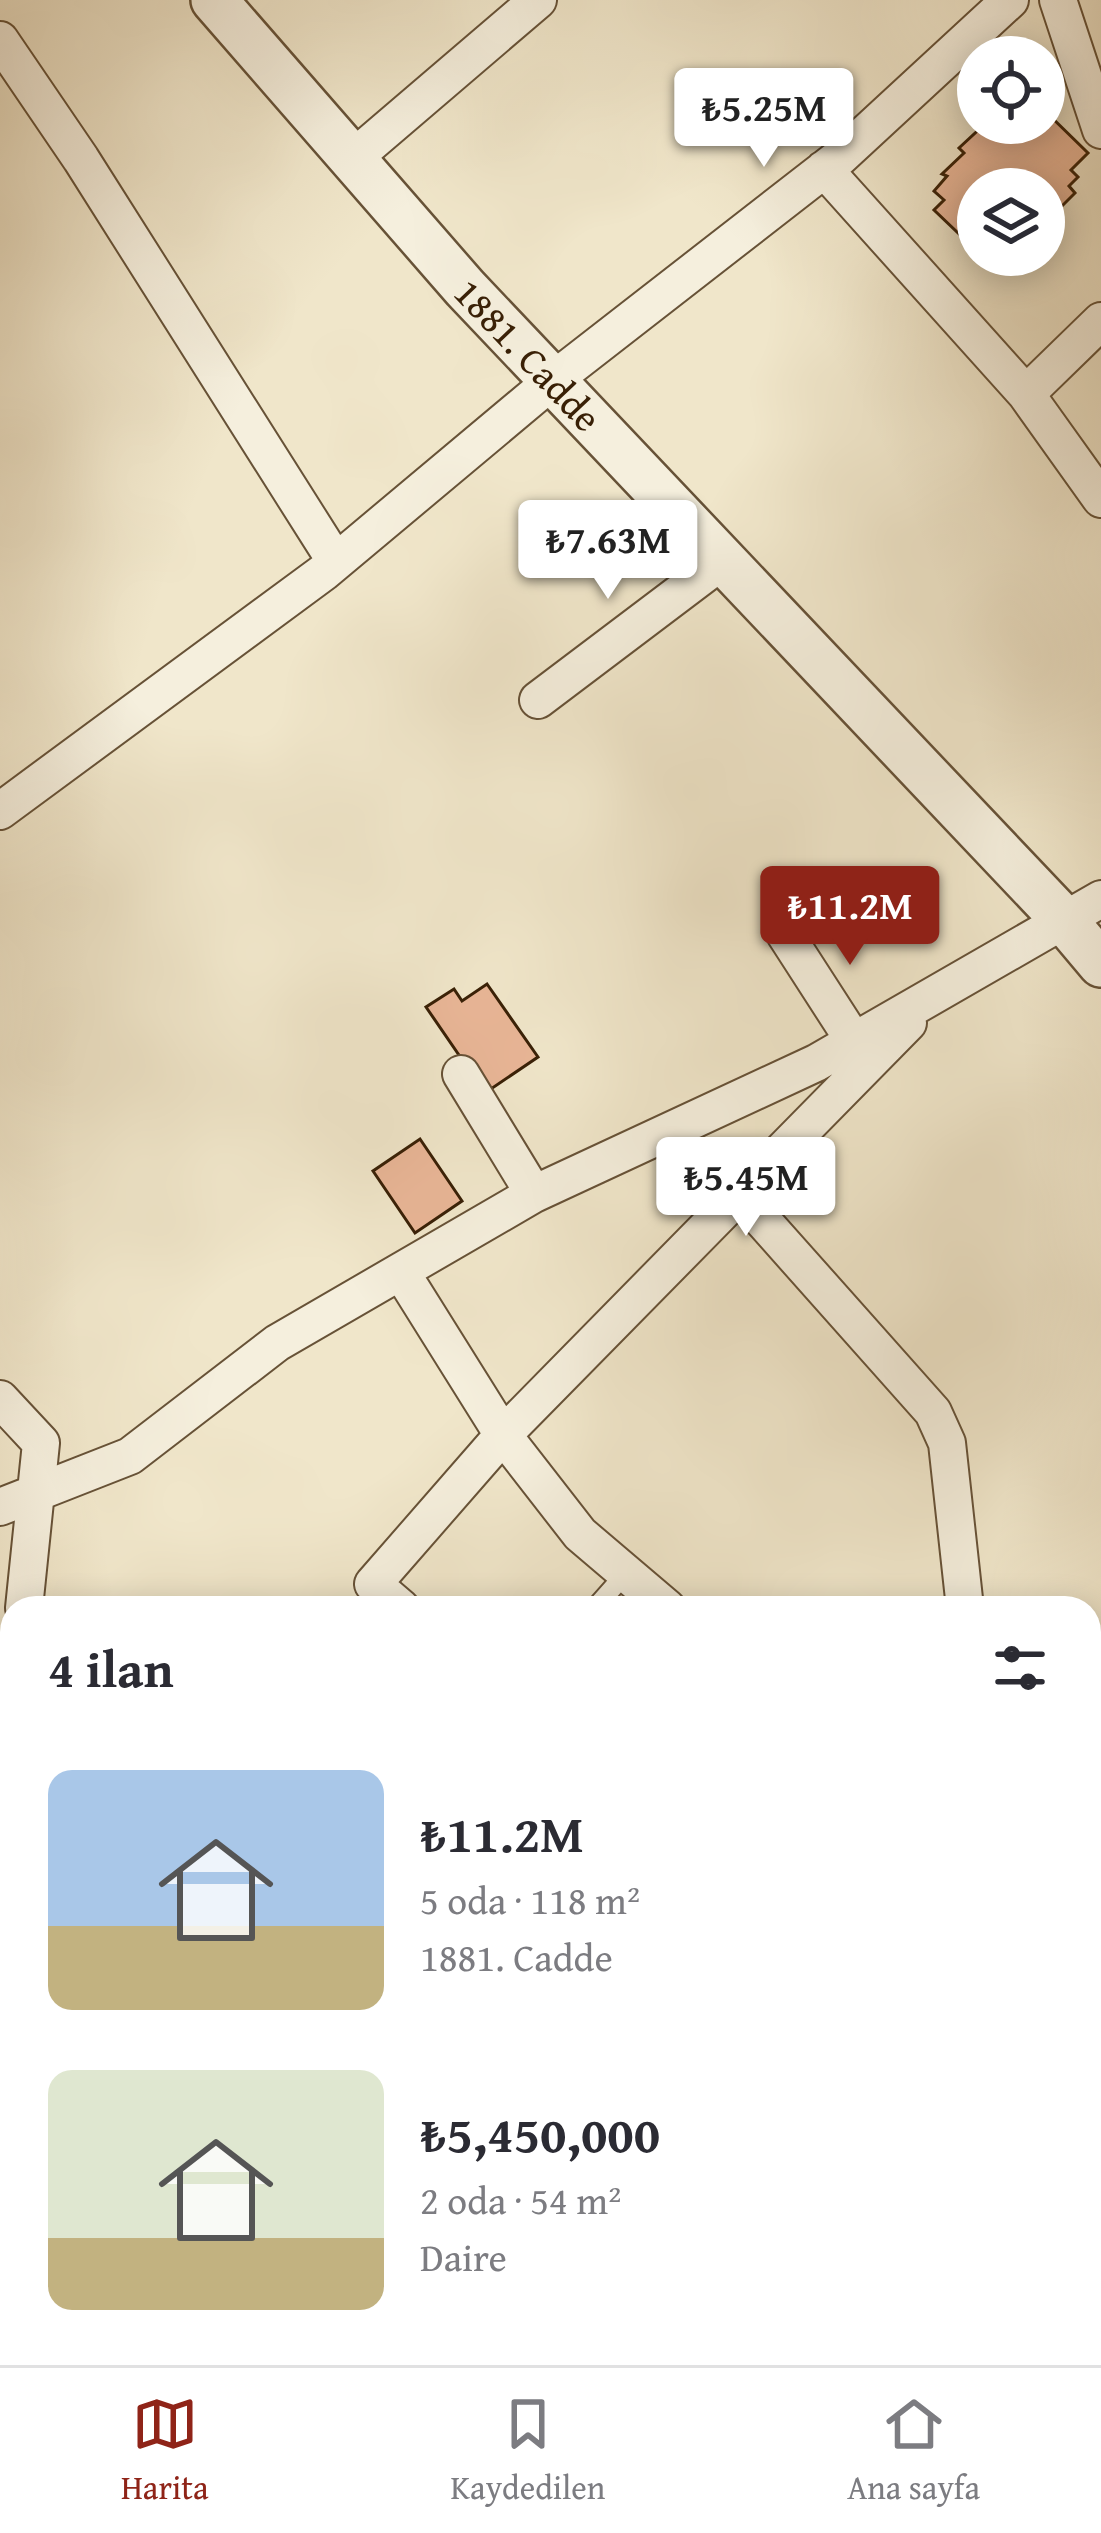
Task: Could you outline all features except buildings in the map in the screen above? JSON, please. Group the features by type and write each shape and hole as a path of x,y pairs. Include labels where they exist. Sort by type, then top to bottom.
{"street":[{"name":"1881. Cadde","path":"214,0 552,382 722,561 1083,909 1101,964"},
{"path":"351,160 538,0"},
{"path":"0,811 336,562 552,382 824,169 1010,0"},
{"path":"1058,0 1101,130"},
{"path":"0,40 81,159 336,562"},
{"path":"824,169 1026,394 1101,499"},
{"path":"1026,394 1101,321"},
{"path":"538,700 722,561"},
{"path":"0,1507 130,1456 277,1343 534,1194 816,1063 1083,909"},
{"path":"785,934 854,1041"},
{"path":"387,1596 373,1584 503,1436 938,993"},
{"path":"460,1074 534,1194"},
{"path":"740,1195 933,1412 947,1443 964,1596"},
{"path":"400,1272 503,1436 580,1534 653,1596"},
{"path":"0,1400 41,1443 25,1596"}],"lane":[{"path":"606,1596 626,1573"}]}
